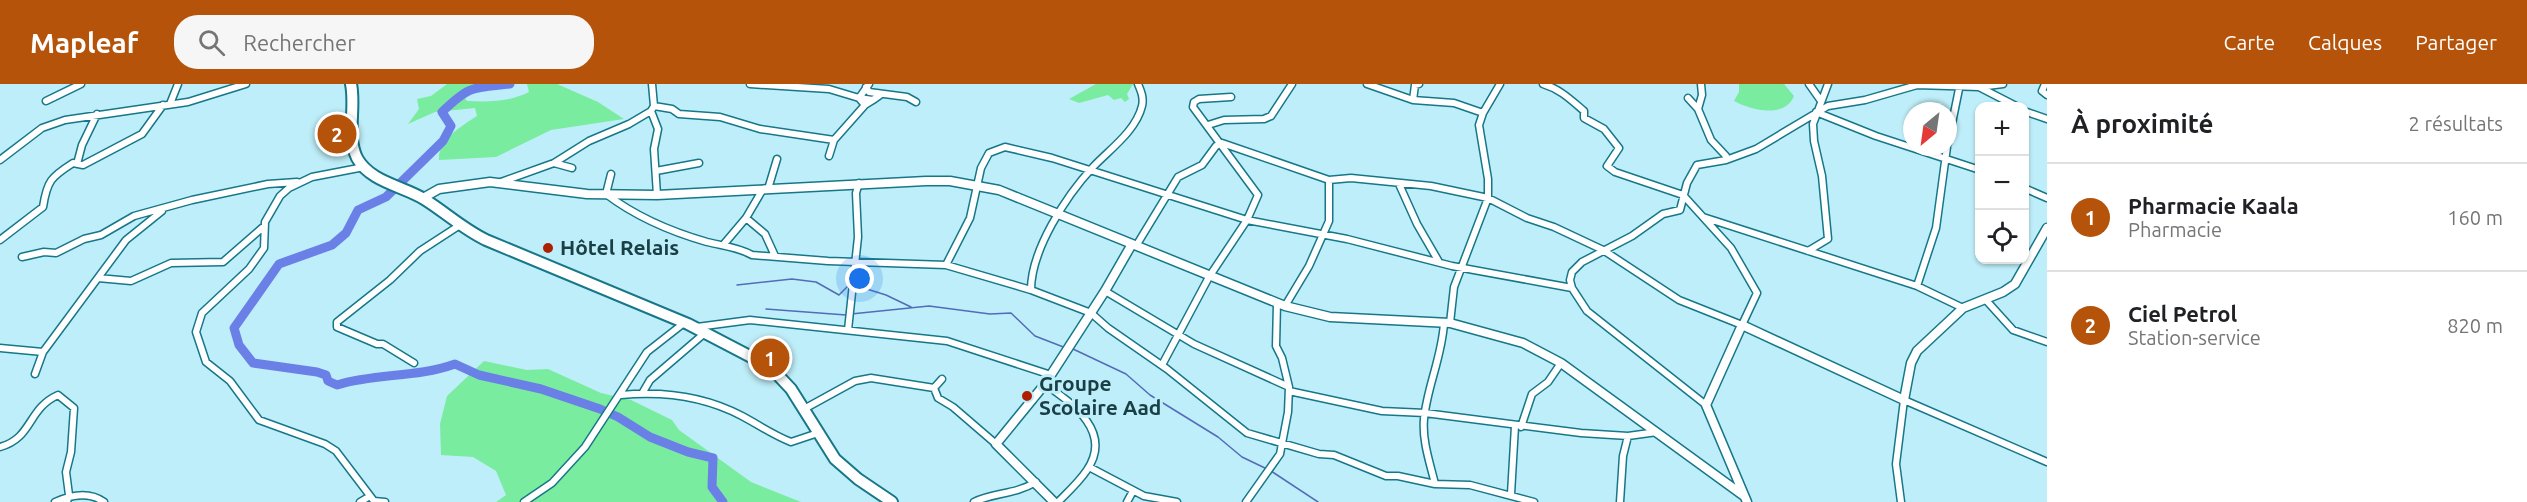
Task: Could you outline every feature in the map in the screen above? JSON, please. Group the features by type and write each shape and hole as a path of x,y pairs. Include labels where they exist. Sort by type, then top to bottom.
{"highway":[{"path":"351,84 354,97 352,141 357,157 364,167 379,178 423,198 486,240 684,322 777,373 790,386 830,453 856,478 892,502"}],"street":[{"path":"46,100 81,84"},
{"path":"170,104 178,84"},
{"path":"0,160 42,128 76,117 204,98 246,84"},
{"path":"652,84 652,108 658,129 654,149 657,195"},
{"path":"750,84 771,87 814,86 873,100"},
{"path":"1031,290 1029,282 1034,262 1058,213 1090,170 1131,128 1143,102 1143,90 1138,84"},
{"path":"1208,125 1224,120 1264,119 1271,116 1292,84"},
{"path":"1367,84 1413,100 1454,103 1483,113"},
{"path":"1413,100 1415,85 1419,84"},
{"path":"1435,484 1424,440 1425,413 1443,345 1454,287 1488,198 1488,179 1479,125 1483,113 1500,84"},
{"path":"1543,84 1552,86 1584,111 1584,118 1604,129 1618,148 1607,166 1615,172 1683,195 1731,248 1758,293 1706,405"},
{"path":"1698,109 1702,95 1701,84"},
{"path":"1809,84 1821,101"},
{"path":"1808,251 1828,239 1822,176 1814,141 1813,123 1828,84"},
{"path":"1745,499 1733,465 1706,405 1593,316 1572,288 1572,272 1582,262 1632,236 1663,214 1680,210 1693,168 1700,163 1718,163 1756,149 1828,106 1866,100 1917,85 1960,84 1979,87 2003,84"},
{"path":"1956,102 1960,84"},
{"path":"2045,84 2042,91 2047,95"},
{"path":"859,98 868,86"},
{"path":"868,86 869,92 907,97 916,102"},
{"path":"1979,87 2008,102"},
{"path":"830,156 834,140 865,105 880,95"},
{"path":"859,98 865,105"},
{"path":"1162,365 1209,277 1247,220 1257,195 1222,143 1193,106 1194,102 1199,99 1231,98"},
{"path":"1688,98 1698,109 1711,140 1726,156 1726,160"},
{"path":"0,240 43,207 46,187 53,176 67,166 83,165 142,135 163,105"},
{"path":"498,183 554,163 589,141 630,124 652,108 672,109 680,114 720,117 760,129 834,140"},
{"path":"1816,112 1876,136 1975,169"},
{"path":"2029,112 2047,119"},
{"path":"77,164 82,145 97,114"},
{"path":"996,444 1045,384 1178,177 1202,165 1216,146 1222,143 1329,180 1351,178 1431,186 1488,198 1527,218 1554,227 1603,250 1679,300 1742,326 1904,400 1933,416 2029,452 2047,462"},
{"path":"946,265 970,218 981,168 989,153 1005,147 1090,170 1247,220 1322,234 1461,268 1572,288"},
{"path":"1917,286 1936,228 1946,156"},
{"path":"724,244 766,189 777,159"},
{"path":"554,163 572,168"},
{"path":"656,171 699,163"},
{"path":"22,257 44,252 56,253 84,239 101,235 124,220 192,200 268,184 297,182 364,167"},
{"path":"606,194 611,174"},
{"path":"1246,502 1275,462 1283,441 1289,389 1282,358 1276,346 1281,305 1309,266 1329,221 1329,180"},
{"path":"423,198 439,189 469,184 498,183 606,194 657,195 859,183 942,181 978,185 999,190 1058,213 1281,305 1330,317 1447,323 1523,343 1562,363 1658,432 1745,499"},
{"path":"98,278 131,281 171,263 224,262 262,227 276,200 297,182"},
{"path":"848,330 858,237 856,193 859,183"},
{"path":"1399,184 1417,224 1439,262"},
{"path":"2029,190 2047,198"},
{"path":"606,194 626,209 675,231 707,242 724,244 752,255 946,265 1031,290 1089,316 1108,328 1162,365 1247,433 1283,441 1319,454 1334,455 1386,476 1398,476 1435,484 1470,485 1511,494 1534,502"},
{"path":"35,374 43,352 126,240 146,222 168,208"},
{"path":"1703,217 1917,286 1963,308"},
{"path":"746,218 762,229 773,246 776,256"},
{"path":"414,363 382,344 337,327 337,322 390,280 420,251 460,224"},
{"path":"262,227 264,248 249,269 202,313 197,325 196,332 206,362 230,381 259,420 325,444 336,451 374,501 385,502"},
{"path":"1901,502 1895,484 1895,464 1911,363 1917,351 1963,308 2003,292 2014,284 2047,229"},
{"path":"1106,291 1177,336 1289,389 1382,411 1425,413 1518,426 1628,436 1658,432"},
{"path":"1985,299 2013,330 2047,342"},
{"path":"643,392 650,380 701,330 750,320 947,341 1052,372"},
{"path":"524,502 552,483 585,447 647,352 684,322"},
{"path":"0,348 43,352"},
{"path":"1511,494 1510,476 1514,469 1513,438 1532,394 1548,382 1562,363"},
{"path":"804,409 855,381 871,378 934,388"},
{"path":"934,388 942,379"},
{"path":"934,388 938,398 953,407 996,444 1056,502 1089,467 1097,446 1091,426 1078,408 1045,384"},
{"path":"621,395 643,392 693,396 716,403 791,442 818,433"},
{"path":"0,447 16,441 32,423 44,402 58,394 74,408 71,452 66,472 68,498"},
{"path":"1620,502 1623,456 1628,436"},
{"path":"1089,467 1133,491 1160,500 1177,502"},
{"path":"974,502 982,498 1021,491 1036,482"},
{"path":"1127,502 1133,491"},
{"path":"55,502 68,498 97,496 104,502"},
{"path":"360,502 370,496"}],"green space":[{"path":"447,84 474,84 472,93 465,98 467,101 499,101 529,92 527,84 557,84 598,102 624,119 551,130 496,157 439,160 442,146 447,139 477,116 475,108 435,112 408,124 419,109 417,99 431,96"},
{"path":"1096,84 1133,84 1127,94 1129,99 1125,102 1121,98 1114,100 1108,95 1079,103 1069,99"},
{"path":"1739,84 1784,84 1794,96 1783,108 1758,109 1734,101 1739,92"},
{"path":"484,361 527,370 548,369 601,393 631,400 672,420 679,430 751,482 801,502 496,502 506,495 496,471 473,457 441,455 440,424 447,396"}],"waterway":[{"path":"510,84 479,87 459,97 442,112 451,126 443,141 386,197 358,210 346,233 332,245 279,264 234,328 239,345 253,363 317,372 326,375 328,381 337,385 426,372 455,364 479,375 541,389 600,409 618,417 650,437 688,452 713,458 712,487 723,502"},
{"path":"737,285 792,279 816,282 839,295 849,285"},
{"path":"854,285 886,295 911,307"},
{"path":"851,314 929,306 990,314 1011,313 1035,336 1066,348"},
{"path":"766,309 846,315"},
{"path":"1073,349 1126,374 1150,395 1218,437 1242,457 1267,469"},
{"path":"1271,471 1318,502"}],"place":[{"name":"Ciel Petrol","path":"337,134"},
{"name":"Hôtel Relais","path":"548,248"},
{"name":"Pharmacie Kaala","path":"770,358"},
{"name":"Groupe Scolaire Aad","path":"1027,396"}]}
